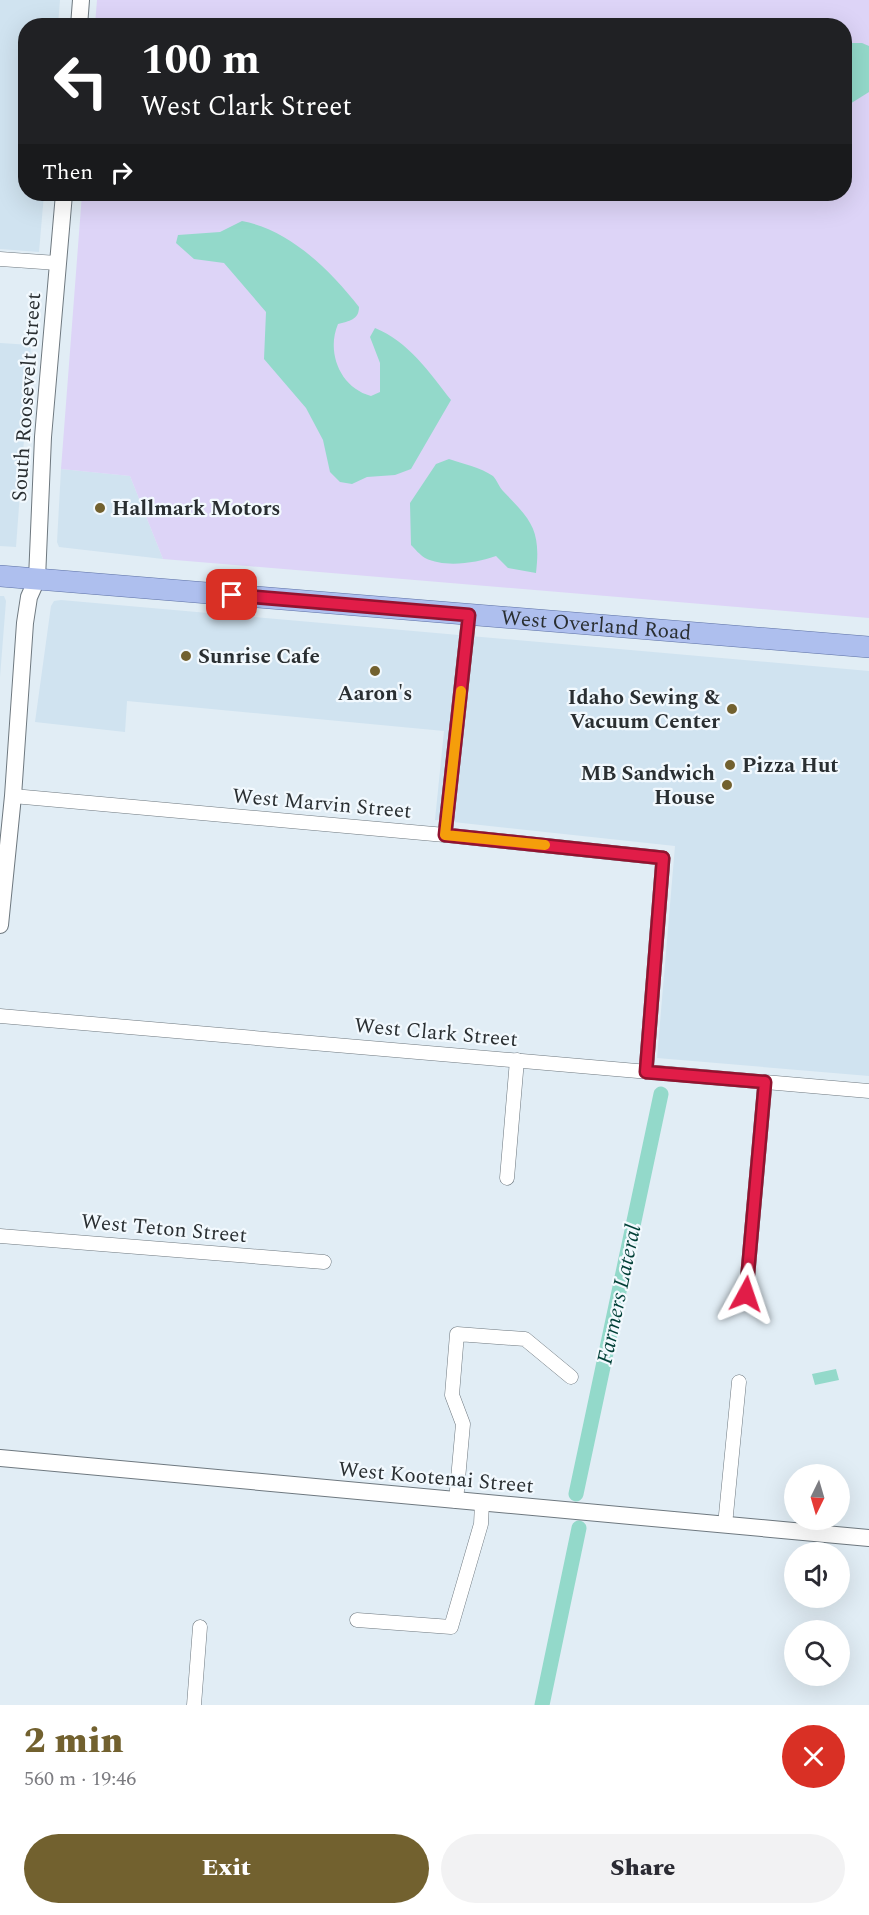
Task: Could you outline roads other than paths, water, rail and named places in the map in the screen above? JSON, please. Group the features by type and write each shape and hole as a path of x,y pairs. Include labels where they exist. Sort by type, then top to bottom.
{"main road":[{"name":"West Overland Road","path":"0,576 869,647"}],"street":[{"path":"80,18 81,0"},
{"name":"South Roosevelt Street","path":"0,925 13,796 25,623 28,597 37,579 44,437 63,201"},
{"path":"0,259 57,263"},
{"path":"445,835 469,615"},
{"name":"West Marvin Street","path":"13,796 445,835 663,858 646,1072"},
{"name":"West Clark Street","path":"0,1016 869,1091"},
{"path":"507,1178 517,1060"},
{"path":"746,1294 765,1082"},
{"name":"West Teton Street","path":"0,1236 324,1262"},
{"path":"456,1501 463,1424 452,1395 457,1334 525,1339 571,1377"},
{"path":"725,1524 739,1382"},
{"name":"West Kootenai Street","path":"0,1458 869,1538"},
{"path":"357,1620 451,1627 481,1524 482,1503"},
{"path":"194,1705 200,1627"}],"waterway":[{"name":"Farmers Lateral","path":"576,1494 661,1094"},
{"name":"Farmers Lateral","path":"542,1705 579,1528"}],"place":[{"name":"Hallmark Motors","path":"100,508"},
{"name":"Sunrise Cafe","path":"186,656"},
{"name":"Aaron's","path":"375,671"},
{"name":"Idaho Sewing & Vacuum Center","path":"732,709"},
{"name":"Pizza Hut","path":"730,765"},
{"name":"MB Sandwich House","path":"727,785"}]}
